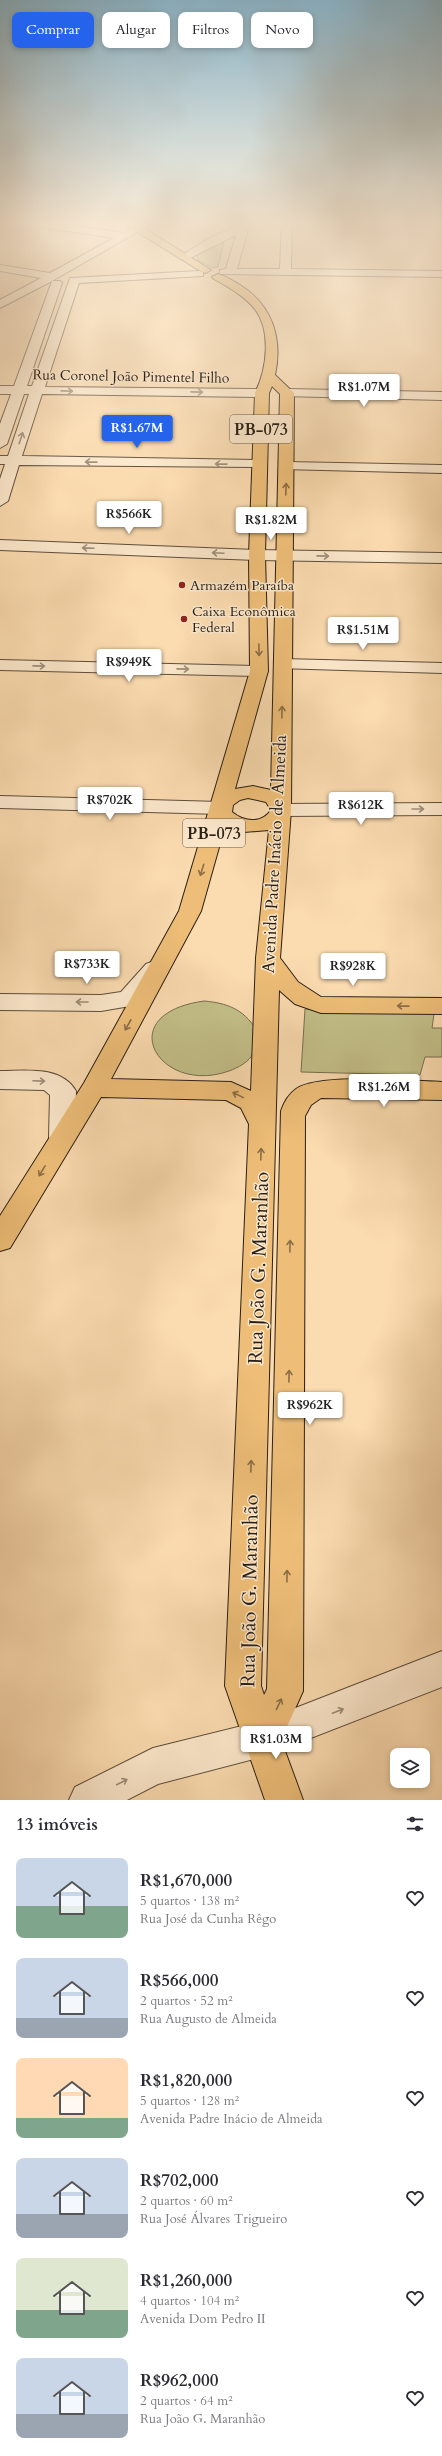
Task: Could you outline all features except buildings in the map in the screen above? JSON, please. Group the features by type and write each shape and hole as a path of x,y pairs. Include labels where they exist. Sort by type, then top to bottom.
{"main road":[{"name":"PB-073","path":"0,1240 62,1137 94,1088 190,911 221,808 259,671 257,555 262,393 270,376 272,332 269,322 259,307"},
{"name":"PB-073","path":"270,376 288,393"},
{"path":"262,393 267,397 275,398 283,397 288,393"},
{"name":"Avenida Padre Inácio de Almeida","path":"266,1002 268,958 281,810 284,556 288,393"},
{"path":"260,464 264,461 275,460 282,461 287,466"},
{"path":"256,792 276,800 281,810 273,821 255,826 235,824 222,814 221,808 223,803 233,795 256,792"},
{"path":"268,958 292,992 310,1002 322,1005 442,1006"},
{"name":"Rua João G. Maranhão","path":"262,1740 243,1686 266,1002"},
{"path":"94,1088 231,1091 250,1102 262,1124"},
{"name":"Rua João G. Maranhão","path":"262,1740 285,1691 292,1116 294,1107 301,1098 315,1090 442,1091"},
{"path":"262,1740 284,1800"}],"street":[{"path":"0,444 19,391 45,307"},
{"path":"0,502 7,461 37,391 61,307"},
{"name":"Rua Coronel João Pimentel Filho","path":"0,390 262,393"},
{"path":"288,393 442,396"},
{"path":"7,461 260,464"},
{"path":"287,466 442,469"},
{"path":"0,545 284,556 442,558"},
{"path":"283,664 442,668"},
{"path":"0,665 259,671"},
{"path":"0,802 221,808"},
{"path":"281,810 442,809"},
{"path":"0,1002 101,1003 128,999 169,951"},
{"path":"0,1080 49,1081 63,1091 62,1137"},
{"path":"88,1800 153,1767 262,1740 442,1669"}],"shaded area":[{"path":"204,1001 220,1003 234,1008 246,1016 256,1029 253,1053 246,1062 229,1071 204,1076 182,1072 166,1063 155,1050 152,1035 158,1021 175,1009"},
{"path":"305,1009 434,1014 432,1028 442,1028 442,1057 425,1057 420,1075 301,1072"}],"place":[{"name":"Armazém Paraíba","path":"182,585"},
{"name":"Caixa Econômica Federal","path":"184,619"}]}
